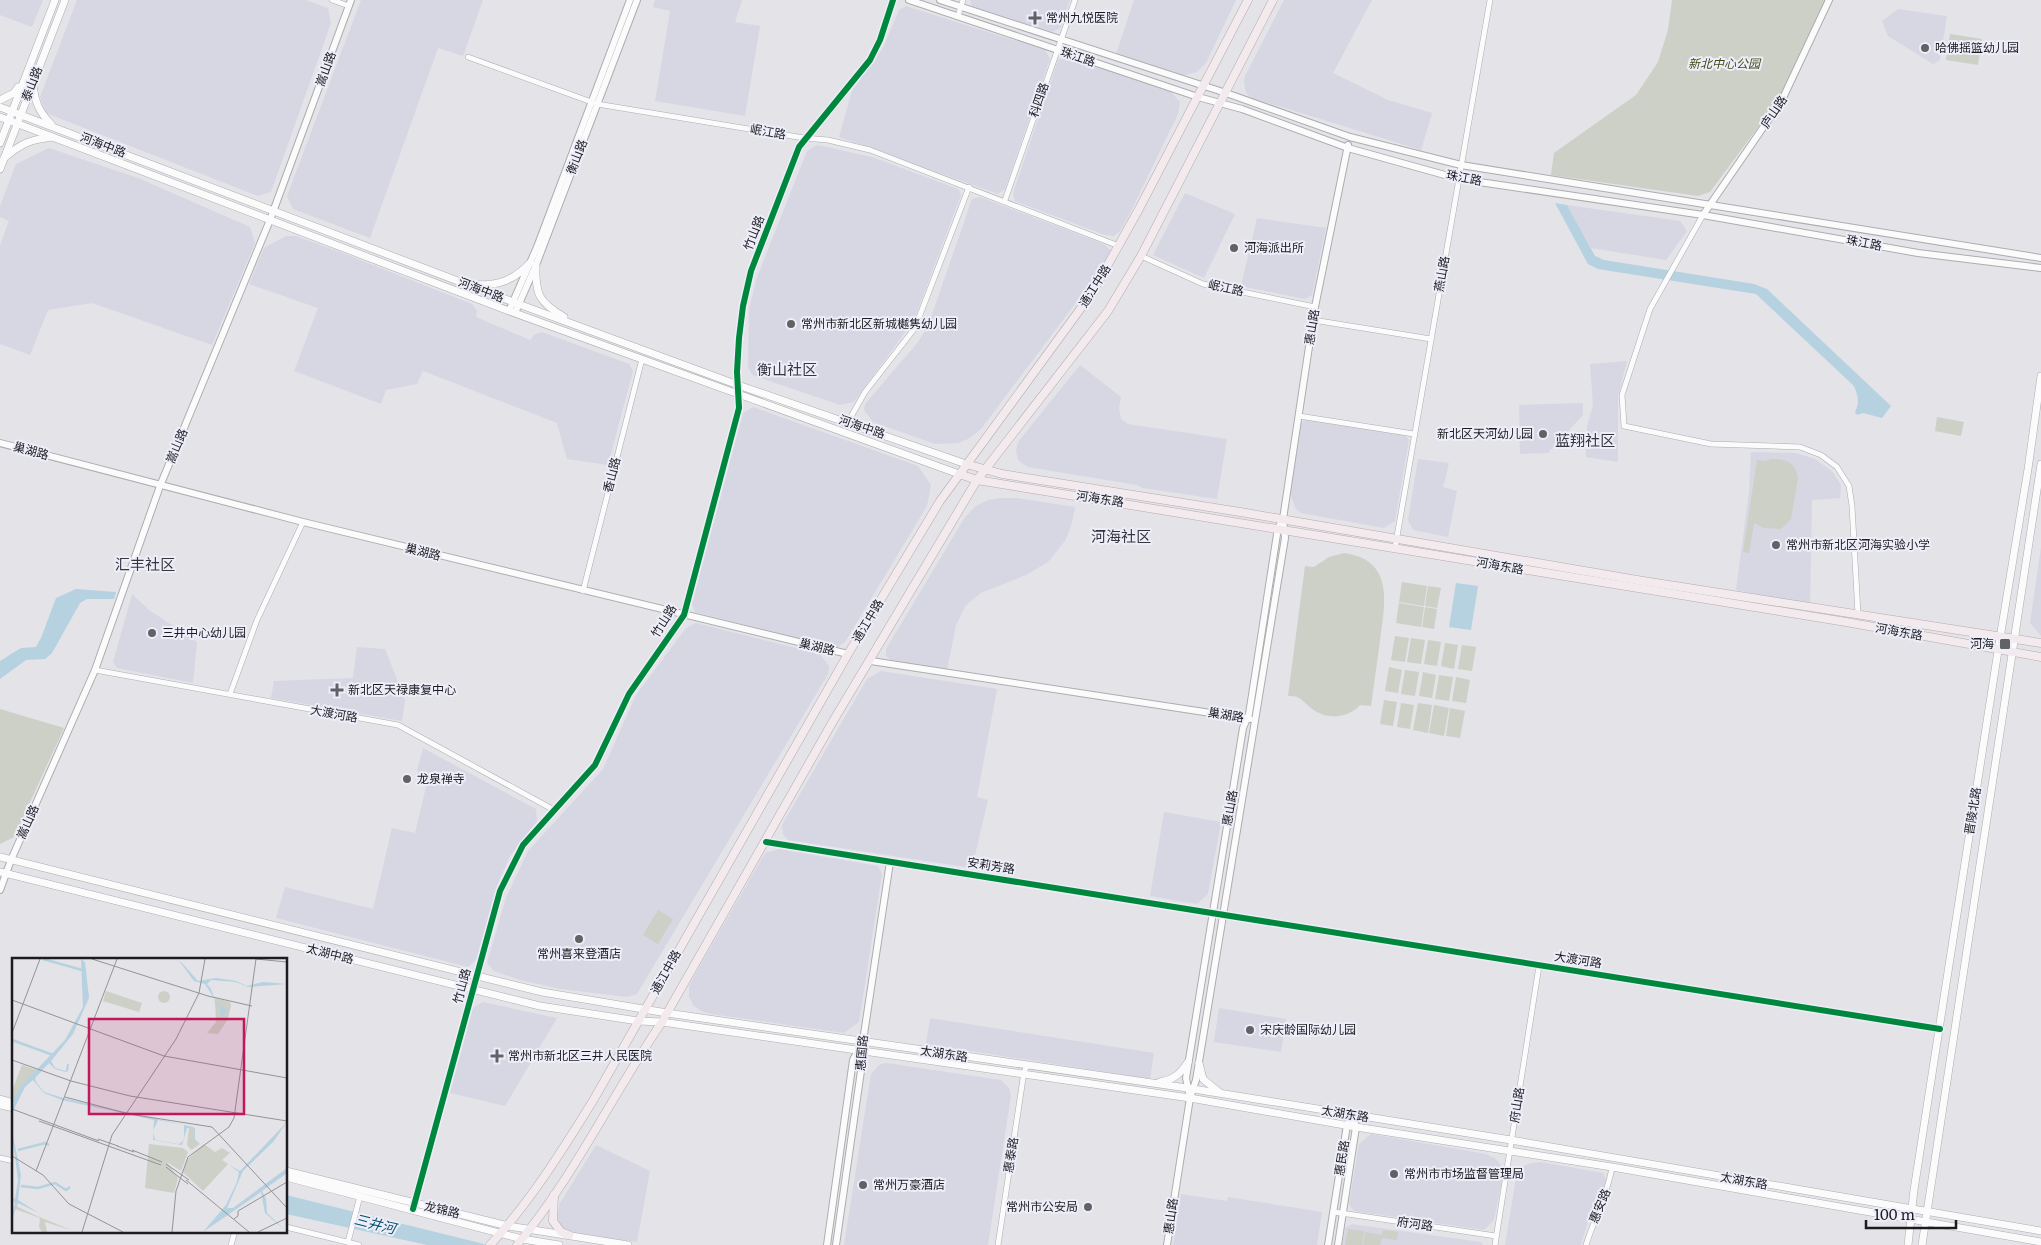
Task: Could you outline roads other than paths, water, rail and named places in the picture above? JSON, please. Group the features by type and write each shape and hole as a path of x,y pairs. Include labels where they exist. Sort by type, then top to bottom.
{"main road":[{"name":"泰山路","path":"0,143 55,0"},
{"name":"泰山路","path":"0,169 65,0"},
{"name":"通江中路","path":"491,1244 505,1229 554,1163 594,1099 848,654 959,474 1092,293 1119,246 1248,0"},
{"name":"通江中路","path":"530,1230 554,1195 662,1022 832,723 977,480 1108,311 1141,256 1273,0"},
{"path":"0,100 14,94 24,79"},
{"path":"33,82 35,100 41,113 54,126"},
{"name":"河海中路","path":"0,107 516,303 738,385 966,464"},
{"name":"河海中路","path":"0,117 512,312 959,474"},
{"path":"4,158 20,145 33,139 54,137"},
{"path":"462,283 493,285 505,282 533,264"},
{"path":"533,264 535,284 539,297 547,307 577,325"},
{"name":"晋陵北路","path":"1908,1245 1912,1220 1911,1209 2041,376"},
{"name":"河海东路","path":"966,464 984,470 1643,581 2000,638 2014,637 2041,643"},
{"name":"晋陵北路","path":"1922,1245 2041,465"},
{"name":"河海东路","path":"959,474 977,480 1282,528 2041,657"},
{"name":"太湖中路","path":"0,857 542,992 647,1008"},
{"name":"太湖中路","path":"3,873 540,1006 638,1021 662,1022"},
{"name":"太湖东路","path":"647,1008 667,1013 863,1042 1025,1069 1356,1127 1612,1167 2041,1242"},
{"name":"太湖东路","path":"662,1022 1224,1094 1511,1140 2041,1231"},
{"path":"1154,1084 1171,1080 1180,1075 1188,1062"},
{"path":"1199,1063 1203,1079 1210,1086 1224,1094"},
{"name":"龙锦路","path":"288,1172 505,1229 569,1235 628,1245"},
{"name":"龙锦路","path":"288,1178 360,1196 413,1206"},
{"path":"554,1195 553,1221 561,1232 569,1235"},
{"name":"龙锦路","path":"505,1229 519,1242 559,1245"},
{"path":"519,1242 530,1230"}],"street":[{"path":"332,0 350,3"},
{"name":"衡山路","path":"512,312 533,264 594,103 630,0"},
{"name":"衡山路","path":"594,103 637,0"},
{"name":"竹山路","path":"413,1206 500,891 523,845 595,765 629,694 684,615 739,408 739,338 743,306 751,271 804,138 870,60 880,40 893,0"},
{"name":"珠江路","path":"909,0 1198,97 1242,109 1348,148 1460,179 1703,215 1918,253 2041,268"},
{"name":"珠江路","path":"940,0 962,3 1060,39 1226,93 1350,137 1462,164 1802,221 2041,258"},
{"name":"科四路","path":"1005,200 1056,49 1075,0"},
{"name":"燕山路","path":"1395,548 1490,0"},
{"name":"庐山路","path":"1703,215 1782,100 1829,0"},
{"name":"嵩山路","path":"0,890 3,873 11,860 96,670 160,486 274,210 350,3"},
{"path":"958,16 962,3"},
{"name":"岷江路","path":"468,57 594,103 804,138 828,140 870,150 1005,200 1119,246"},
{"name":"惠山路","path":"1190,1089 1199,1063 1254,720 1315,307 1350,137"},
{"path":"848,422 865,392 915,328 968,187"},
{"path":"1703,215 1650,309 1622,395 1624,426 1711,444 1800,447 1821,455 1837,467 1849,486 1852,506 1858,614"},
{"name":"岷江路","path":"1141,256 1203,284 1315,307"},
{"path":"1313,320 1431,339"},
{"name":"香山路","path":"583,591 642,359"},
{"path":"1299,416 1414,434"},
{"name":"巢湖路","path":"0,443 303,522 848,654"},
{"path":"230,694 257,620 303,522"},
{"name":"惠山路","path":"1167,1245 1190,1098 1188,1062 1212,912 1243,728 1247,719 1282,528"},
{"name":"巢湖路","path":"870,660 1254,720"},
{"name":"大渡河路","path":"96,670 398,726 554,810"},
{"name":"安莉芳路","path":"766,842 1212,912"},
{"name":"惠国路","path":"836,1245 861,1049 890,862"},
{"name":"大渡河路","path":"1212,912 1539,966 1810,1006 1940,1029"},
{"name":"府山路","path":"1495,1245 1539,966"},
{"path":"827,1245 854,1060 861,1049"},
{"name":"惠泰路","path":"998,1245 1025,1069"},
{"name":"惠民路","path":"1328,1245 1347,1125 1354,1115"},
{"name":"惠民路","path":"1338,1245 1356,1127 1354,1115"},
{"name":"惠安路","path":"1586,1245 1593,1220 1609,1185 1612,1167"},
{"path":"348,1242 360,1196"},
{"name":"府河路","path":"1334,1212 1496,1236"},
{"path":"288,1227 359,1245"},
{"path":"231,1245 235,1232"}],"water":[{"path":"1555,203 1567,205 1595,256 1604,260 1754,284 1767,289 1891,406 1882,418 1863,413 1857,415 1855,412 1858,399 1854,386 1756,294 1598,269 1588,264"},
{"path":"1456,583 1478,586 1471,630 1449,627"},
{"path":"76,589 116,592 114,599 87,599 80,603 52,653 45,659 26,660 0,679 0,661 21,648 36,647 56,598"},
{"name":"三井河","path":"288,1195 488,1245 427,1245 288,1214"}],"place":[{"name":"常州九悦医院","path":"1035,18"},
{"name":"哈佛摇篮幼儿园","path":"1925,48"},
{"name":"河海派出所","path":"1234,248"},
{"name":"常州市新北区新城樾隽幼儿园","path":"791,324"},
{"name":"新北区天河幼儿园","path":"1543,434"},
{"name":"常州市新北区河海实验小学","path":"1776,545"},
{"name":"三井中心幼儿园","path":"152,633"},
{"name":"河海","path":"2005,644"},
{"name":"新北区天禄康复中心","path":"337,690"},
{"name":"龙泉禅寺","path":"407,779"},
{"name":"常州喜来登酒店","path":"579,939"},
{"name":"宋庆龄国际幼儿园","path":"1250,1030"},
{"name":"常州市新北区三井人民医院","path":"497,1056"},
{"name":"常州市市场监督管理局","path":"1394,1174"},
{"name":"常州万豪酒店","path":"863,1185"},
{"name":"常州市公安局","path":"1088,1207"}],"district":[{"name":"衡山社区","path":"787,370"},
{"name":"蓝翔社区","path":"1585,441"},
{"name":"河海社区","path":"1121,537"},
{"name":"汇丰社区","path":"145,565"}],"park label":[{"name":"新北中心公园","path":"1724,64"}]}
